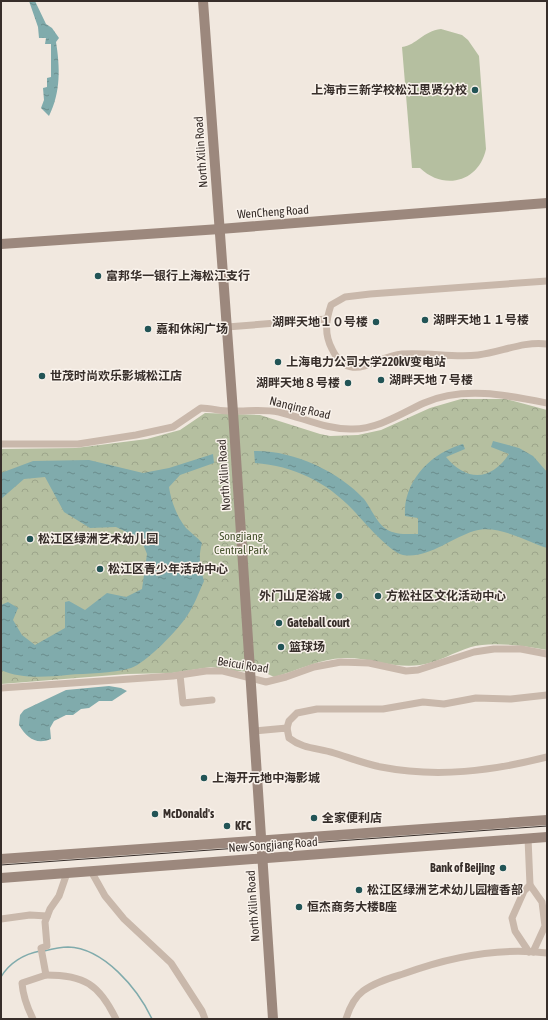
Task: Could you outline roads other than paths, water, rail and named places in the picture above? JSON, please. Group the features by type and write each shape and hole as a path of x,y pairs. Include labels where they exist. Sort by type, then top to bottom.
{"street":[{"name":"North Xilin Road","path":"202,1 233,412 273,1019"},
{"name":"WenCheng Road","path":"1,244 220,229 547,203"},
{"path":"547,281 345,297 331,305 327,319 327,340 338,361 350,367 369,366 402,354 460,356 480,355 521,344 547,344"},
{"path":"226,327 327,319"},
{"name":"Nanqing Road","path":"1,444 78,444 173,427 201,408 233,412 260,409 280,412 316,424 354,429 374,425 425,403 457,394 500,394 547,403"},
{"name":"Beicui Road","path":"1,688 180,675 206,671 223,671 266,682 314,667 341,662 369,663 406,671 418,670 474,652 494,649 521,649 547,654"},
{"path":"180,675 183,703 212,700"},
{"path":"547,695 511,699 476,698 444,704 423,702 383,709 317,708 297,713 289,721 287,728 289,738 298,745 326,751 380,767 414,772 469,772 508,767 547,757"},
{"path":"254,731 287,728"},
{"name":"New Songjiang Road","path":"1,859 547,820"},
{"name":"New Songjiang Road","path":"1,878 547,837"},
{"path":"528,838 530,885 542,902 545,926 531,952"},
{"path":"91,871 105,896 124,919 171,963 202,1011 205,1019"},
{"path":"46,975 42,951 47,946 45,936 48,916 59,896 67,873"},
{"path":"530,885 524,891 512,918 515,931 531,952"},
{"path":"1,919 30,915 48,916"},
{"path":"346,1019 349,1008 362,991 384,980 454,958 488,953 547,953"},
{"path":"34,1019 28,1010 23,996 22,983 46,975 64,975 79,978 88,983 100,992 116,1019"}],"water":[{"path":"29,1 35,1 46,24 52,28 59,38 56,42 59,70 58,89 49,116 41,108 44,100 43,88 47,87 47,78 51,77 51,44 45,44 46,38 39,38 38,27"},
{"path":"493,441 519,448 533,456 547,472 547,548 502,531 483,529 465,534 421,554 403,555 385,543 344,501 333,492 309,477 296,472 255,463 254,451 284,454 299,458 328,471 364,499 376,519 386,529 397,533 418,534 418,518 405,516 409,491 421,470 440,454 463,444 465,449 446,457 462,471 479,475 487,473 502,463 509,454 491,447"},
{"path":"213,454 214,463 180,475 169,487 171,498 177,514 186,528 202,543 200,562 204,581 190,612 169,637 145,660 131,668 123,670 42,677 17,675 1,670 1,605 8,602 18,608 13,620 22,635 35,645 65,628 65,602 69,601 85,610 107,593 126,597 142,589 147,554 141,539 116,527 90,528 64,512 45,477 24,479 1,499 1,473 33,461 89,460 143,473 169,468"},
{"path":"109,686 121,688 127,691 112,701 99,701 89,708 81,709 73,715 66,715 54,721 50,728 51,739 46,741 36,741 25,734 19,725 20,715 24,710 66,690"}],"waterway":[{"path":"44,951 68,947 81,949 94,954 107,962 129,983 146,1007 152,1019"},
{"path":"1,977 13,963 28,954 40,951"}],"tram line":[{"path":"1,865 547,826"}],"place":[{"name":"上海市三新学校松江思贤分校","path":"475,90"},
{"name":"富邦华一银行上海松江支行","path":"98,276"},
{"name":"湖畔天地１１号楼","path":"425,320"},
{"name":"湖畔天地１０号楼","path":"376,322"},
{"name":"嘉和休闲广场","path":"148,329"},
{"name":"上海电力公司大学220kV变电站","path":"278,362"},
{"name":"世茂时尚欢乐影城松江店","path":"42,376"},
{"name":"湖畔天地７号楼","path":"381,380"},
{"name":"湖畔天地８号楼","path":"348,383"},
{"name":"松江区绿洲艺术幼儿园","path":"30,539"},
{"name":"松江区青少年活动中心","path":"100,569"},
{"name":"外门山足浴城","path":"339,596"},
{"name":"方松社区文化活动中心","path":"378,596"},
{"name":"Gateball court","path":"279,623"},
{"name":"篮球场","path":"281,647"},
{"name":"上海开元地中海影城","path":"204,778"},
{"name":"McDonald's","path":"155,814"},
{"name":"全家便利店","path":"314,818"},
{"name":"KFC","path":"227,826"},
{"name":"Bank of Beijing","path":"503,868"},
{"name":"松江区绿洲艺术幼儿园檀香部","path":"359,890"},
{"name":"恒杰商务大楼B座","path":"299,907"}],"park label":[{"name":"Songjiang Central Park","path":"241,543"}]}
